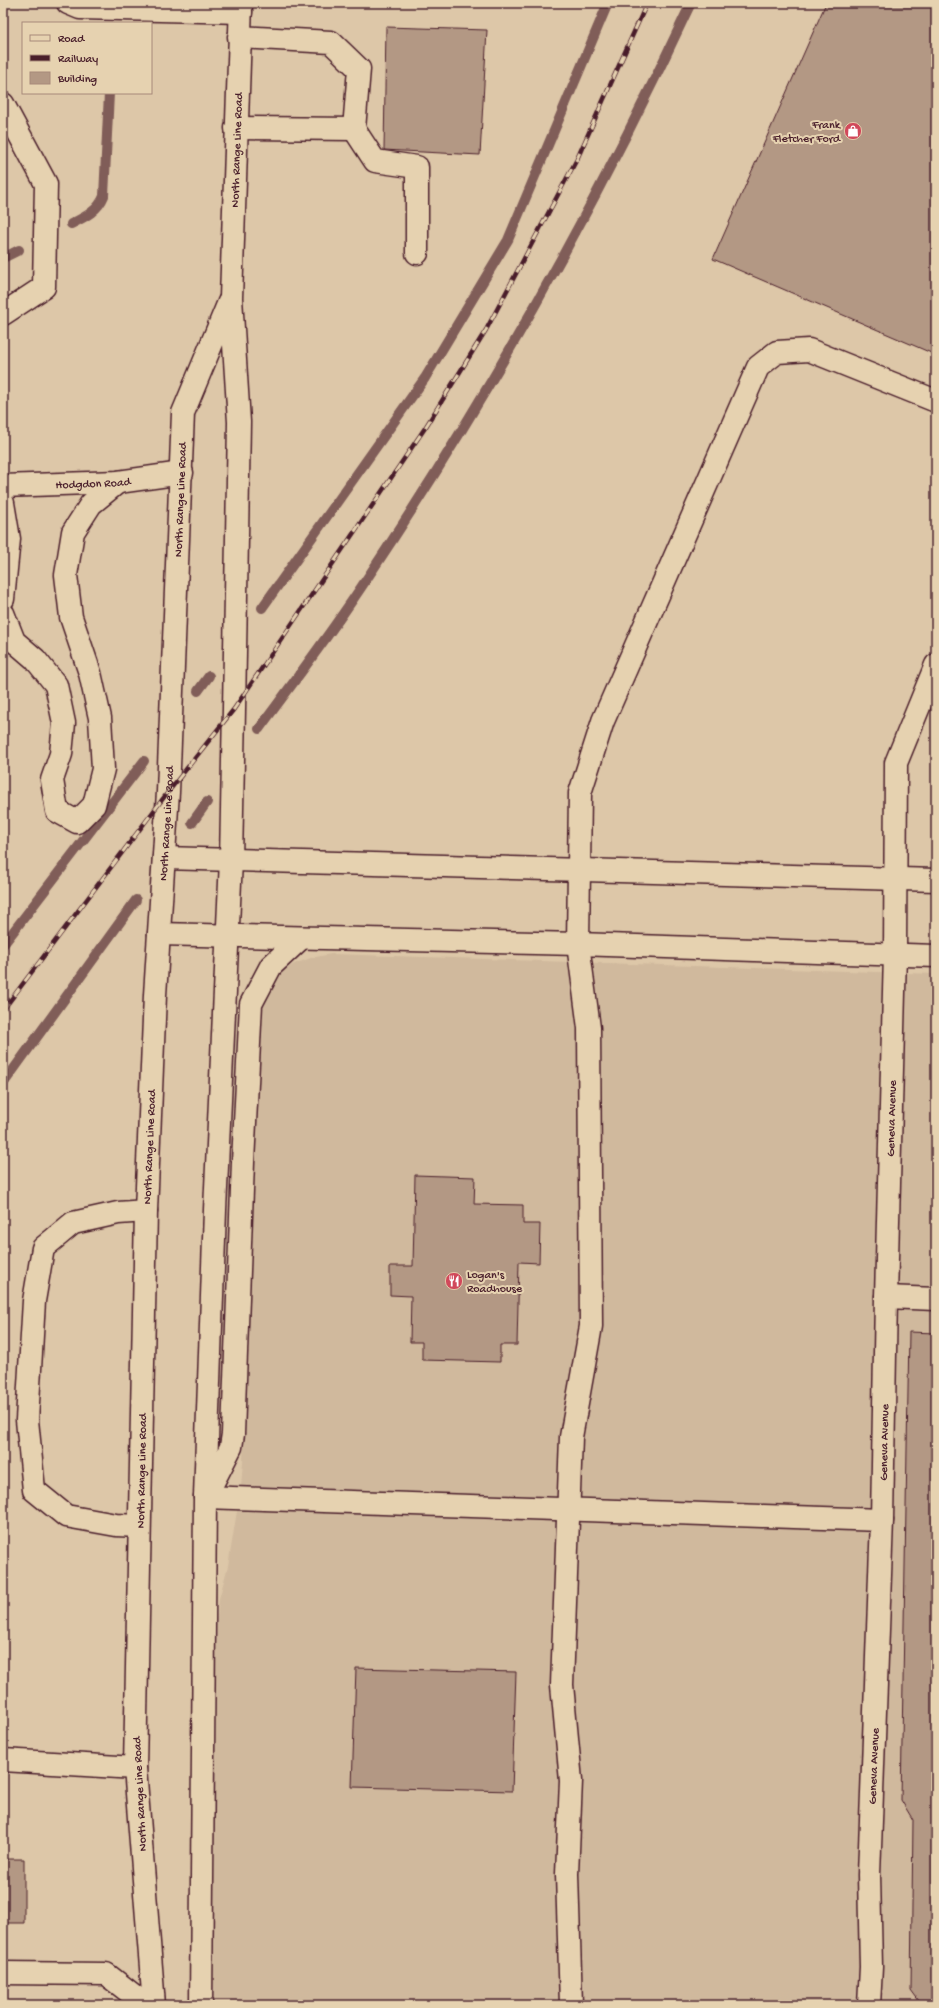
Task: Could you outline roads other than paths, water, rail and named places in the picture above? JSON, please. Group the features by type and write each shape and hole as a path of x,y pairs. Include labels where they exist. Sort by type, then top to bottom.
{"main road":[{"path":"68,3 80,8 241,7"},
{"name":"North Range Line Road","path":"201,2005 205,1497 215,1202 231,860 239,422 231,298 241,7"},
{"path":"239,37 331,42 359,69 354,129 376,161 417,167 417,253"},
{"path":"3,104 46,184 44,287 3,314"},
{"path":"236,128 354,129"},
{"name":"North Range Line Road","path":"154,2005 135,1768 146,1211 182,473 183,413 231,298"},
{"path":"571,2005 567,1874 571,1781 562,1685 571,1437 591,1326 589,1022 578,944 580,793 603,721 758,367 777,352 810,350 936,401"},
{"name":"Hodgdon Road","path":"3,486 118,482 182,473"},
{"path":"3,613 14,641 35,659 56,685 64,723 61,754 52,780 57,811 77,822 94,805 102,769 101,733 100,718 90,673 71,618 66,575 73,532 91,504 118,482"},
{"path":"3,503 9,539 3,599"},
{"name":"Geneva Avenue","path":"869,2005 871,1967 869,1875 882,1520 895,954 896,763 936,665"},
{"path":"164,858 936,880"},
{"path":"159,934 578,944 936,956"},
{"path":"301,938 271,966 251,1004 242,1162 233,1434 231,1447 205,1497 882,1520"},
{"path":"139,1526 116,1525 66,1516 34,1490 27,1420 34,1301 43,1248 73,1223 118,1213 146,1211"},
{"path":"886,1297 936,1299"},
{"path":"3,1760 135,1768"},
{"path":"3,1973 106,1974 146,2005"}],"waterway":[{"path":"262,608 425,378 508,240 608,3"},
{"path":"259,729 328,635 368,577 457,438 580,224 691,3"},
{"path":"71,224 95,210 104,196 109,94"},
{"path":"3,258 19,250"},
{"path":"198,691 209,676"},
{"path":"3,945 144,761"},
{"path":"192,823 207,802"},
{"path":"3,1084 136,900"}],"railway":[{"path":"3,1010 168,792 234,709 425,428 486,330 577,159 647,3"}],"place":[{"name":"Frank Fletcher Ford","path":"853,131"},
{"name":"Logan's Roadhouse","path":"454,1281"}]}
